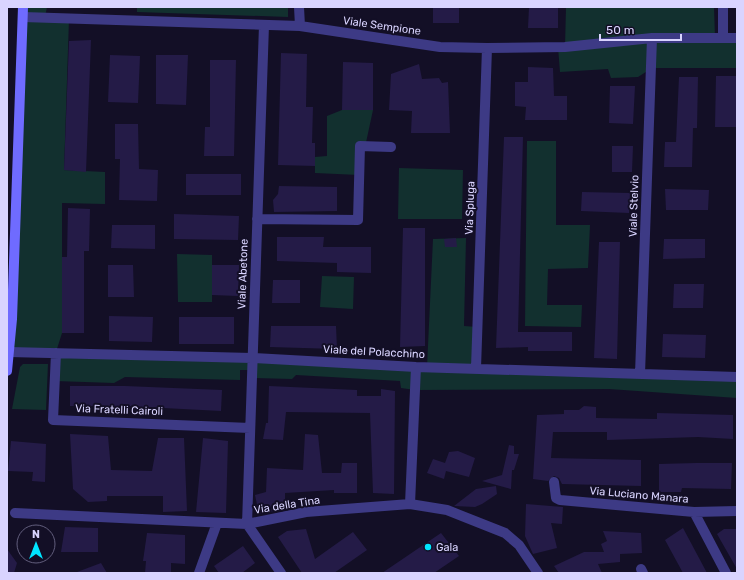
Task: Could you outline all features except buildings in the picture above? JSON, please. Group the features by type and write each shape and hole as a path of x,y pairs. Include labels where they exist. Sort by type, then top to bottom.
{"main road":[{"path":"7,371 23,12"}],"street":[{"path":"299,7 300,26"},
{"path":"723,7 723,38"},
{"name":"Viale Sempione","path":"23,12 300,26 440,47 565,47 652,38 737,38"},
{"name":"Viale Abetone","path":"246,524 264,25"},
{"name":"Viale Stelvio","path":"640,374 652,38"},
{"name":"Via Spluga","path":"476,368 487,48"},
{"path":"257,219 358,220 360,146 391,147"},
{"name":"Viale del Polacchino","path":"9,352 252,358 416,367 737,377"},
{"name":"Via Fratelli Cairoli","path":"56,353 53,420 250,428"},
{"path":"410,504 416,367"},
{"name":"Via Luciano Manara","path":"554,482 556,498 560,500 694,512 737,511"},
{"name":"Via della Tina","path":"15,513 246,524 306,512 410,504 447,510 505,533 519,545 538,573"},
{"path":"694,512 726,573"},
{"path":"199,573 217,523"},
{"path":"246,524 281,573"}],"green space":[{"path":"23,7 47,7 45,17 69,19 64,170 105,172 105,204 62,203 62,333 56,352 427,367 433,239 466,238 464,326 478,327 476,368 737,377 737,398 609,389 415,390 401,388 400,381 296,375 292,379 251,378 251,370 240,370 240,380 125,377 114,383 55,381 56,353 9,352"},
{"path":"137,7 288,7 288,17 137,12"},
{"path":"566,7 714,7 715,38 737,38 737,68 652,68 638,77 611,78 608,69 560,72 558,47 565,47"},
{"path":"342,110 373,110 359,175 315,173 315,157 327,156 327,116"},
{"path":"527,141 556,141 556,225 590,225 588,268 548,269 547,305 582,305 581,327 525,326"},
{"path":"399,168 463,170 462,219 398,219"},
{"path":"177,254 212,255 212,302 178,302"},
{"path":"322,276 354,277 353,309 320,307"},
{"path":"23,364 48,364 46,410 12,409 20,367"}],"place":[{"name":"Gala","path":"428,547"}]}
